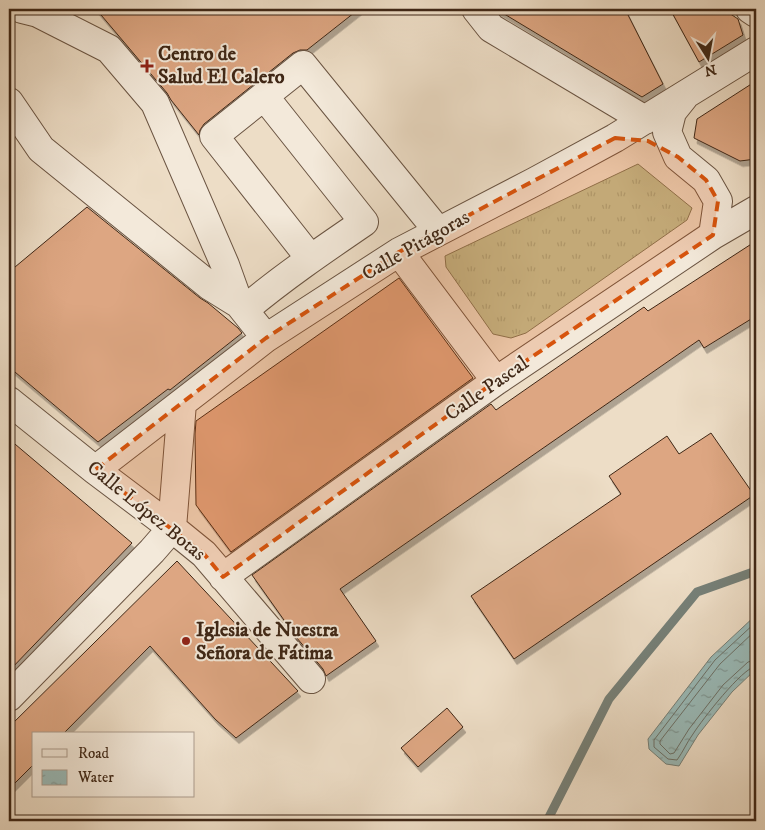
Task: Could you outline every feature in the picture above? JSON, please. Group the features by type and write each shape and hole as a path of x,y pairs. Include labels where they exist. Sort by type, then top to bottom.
{"street":[{"path":"9,11 14,9"},
{"path":"22,9 38,13 109,49 155,103 225,265 241,307"},
{"path":"476,9 491,28 645,120"},
{"path":"750,9 756,13"},
{"name":"Calle Pitágoras","path":"95,470 266,338 399,252 615,138 756,51"},
{"path":"310,258 214,136 303,65 438,231"},
{"path":"241,307 364,222 264,96"},
{"path":"678,157 667,132 672,112 684,97"},
{"path":"9,102 41,149 210,286 241,307 266,338"},
{"path":"615,138 648,141 678,157 706,180 718,201 713,235"},
{"name":"Calle Pascal","path":"223,576 496,382 713,235 756,210"},
{"path":"399,252 496,382"},
{"name":"Calle López Botas","path":"9,401 204,554 311,679"},
{"path":"9,697 152,551 172,528 182,403"}],"highlighted area":[{"path":"615,138 648,141 678,157 706,180 718,201 713,235 496,381 223,577 204,554 95,470 266,338 399,252"}],"green space":[{"path":"638,164 692,208 687,220 526,333 511,338 493,334 446,267 445,256"}],"water":[{"path":"756,615 756,669 732,692 698,735 679,766 666,764 649,749 648,739 711,657"}],"building":[{"path":"96,9 359,9 307,50 293,53 204,124 199,135 167,93"},
{"path":"496,9 625,9 663,84 642,97"},
{"path":"670,9 723,9 738,19 743,35 699,62"},
{"path":"756,81 756,159 740,161 694,138 697,119"},
{"path":"87,207 208,303 242,333 170,390 168,389 98,442 9,367 9,272"},
{"path":"756,241 756,316 704,348 699,340 340,589 376,641 326,676 323,669 296,637 252,575 491,404 496,410 644,307 648,311"},
{"path":"399,278 473,378 231,552 196,505 196,421"},
{"path":"711,433 754,495 514,659 471,596 621,494 609,476 667,436 679,454"},
{"path":"9,439 132,543 9,671"},
{"path":"177,561 298,691 236,738 215,719 150,646 65,732 32,732 32,766 9,789 9,727"},
{"path":"447,708 463,727 418,767 401,748"}],"waterway":[{"path":"547,821 609,699 697,592 756,571"}],"place":[{"name":"Centro de Salud El Calero","path":"147,66"},
{"name":"Iglesia de Nuestra Señora de Fátima","path":"186,641"}]}
